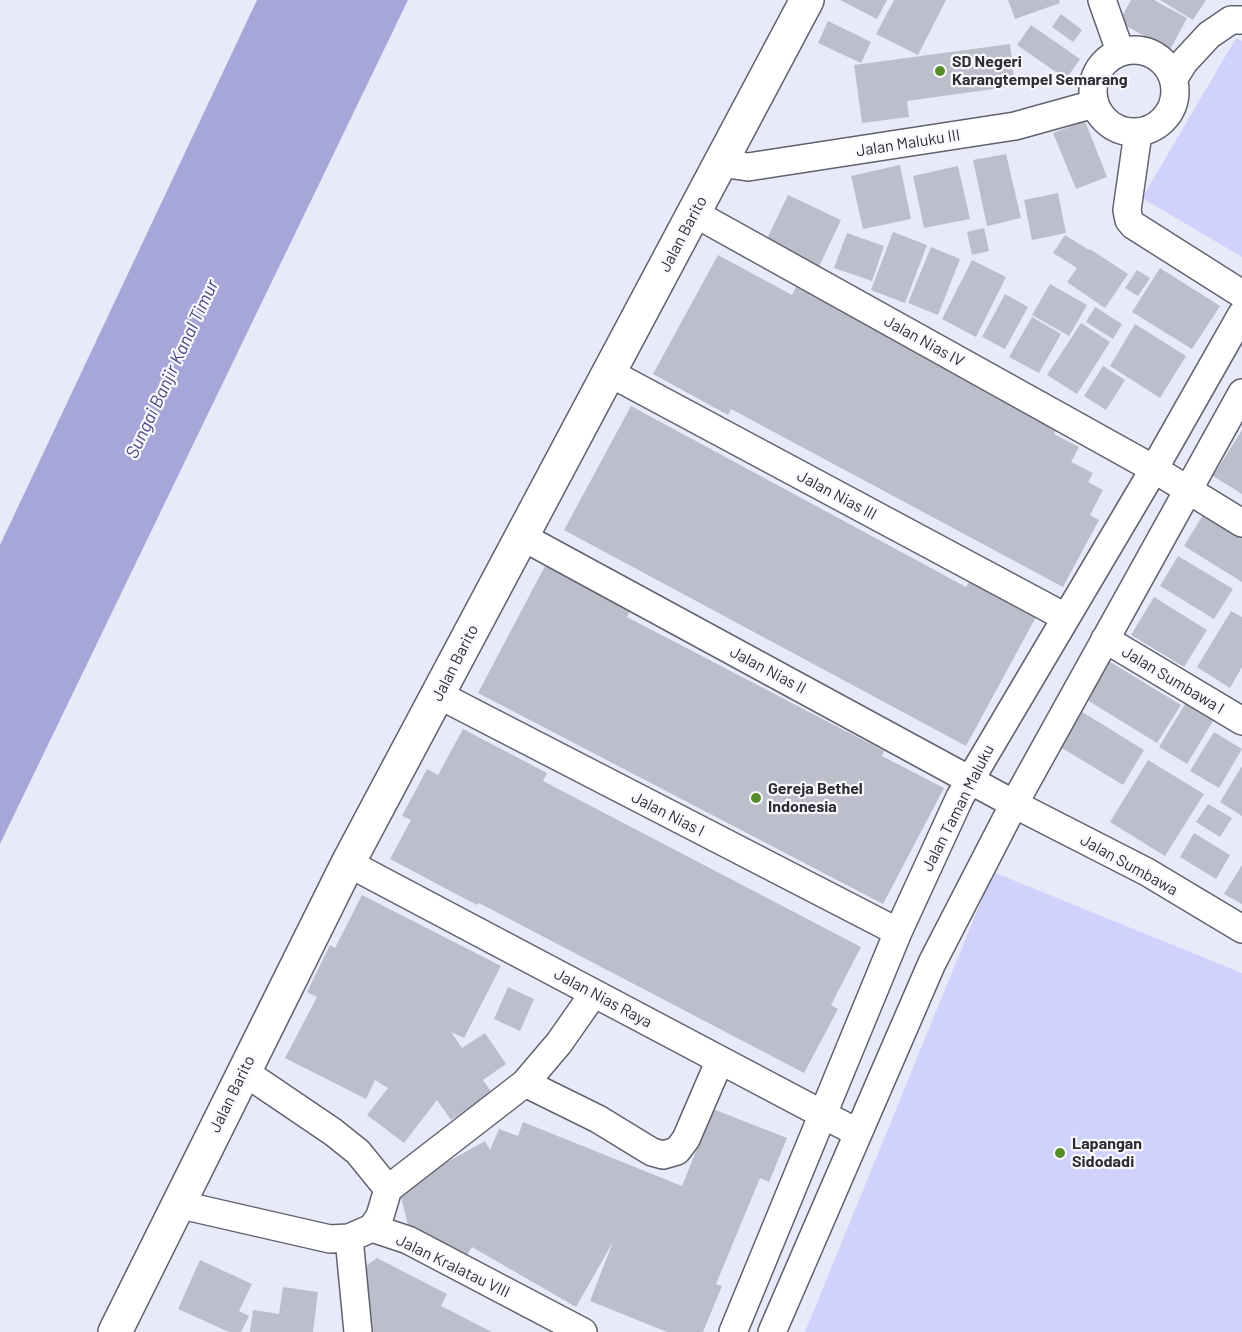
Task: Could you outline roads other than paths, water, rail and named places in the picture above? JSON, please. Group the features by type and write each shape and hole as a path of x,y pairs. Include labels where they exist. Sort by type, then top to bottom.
{"street":[{"name":"Jalan Barito","path":"115,1332 348,863 807,0"},
{"path":"1102,0 1120,51"},
{"path":"1174,78 1184,62 1209,35 1231,20 1242,20"},
{"path":"1143,50 1162,59 1174,78 1175,100 1166,119 1148,131 1138,134 1125,132 1106,122 1094,104 1092,82 1102,63 1120,51 1143,50"},
{"name":"Jalan Maluku III","path":"720,163 748,167 1015,126 1094,104"},
{"path":"1138,134 1127,210 1129,220 1133,225 1242,294"},
{"name":"Jalan Nias IV","path":"694,213 1154,469 1242,523"},
{"name":"Jalan Taman Maluku","path":"733,1332 898,932 969,780 1154,469 1242,314"},
{"name":"Jalan Nias III","path":"610,373 1065,617"},
{"path":"772,1332 932,963 1014,804 1242,393"},
{"name":"Jalan Nias II","path":"521,536 1014,804"},
{"name":"Jalan Sumbawa I","path":"1105,639 1242,721"},
{"name":"Jalan Nias I","path":"439,695 898,932"},
{"name":"Jalan Sumbawa","path":"1014,804 1147,872 1242,929"},
{"name":"Jalan Nias Raya","path":"348,863 858,1133"},
{"path":"358,1332 361,1233 380,1216 388,1189 525,1083 560,1043 594,993"},
{"path":"525,1083 598,1119 652,1152 663,1155 677,1152 686,1139 720,1060"},
{"path":"243,1071 333,1132 358,1152 388,1189"},
{"name":"Jalan Kralatau VIII","path":"177,1204 330,1239 361,1233 408,1240 583,1332"}],"water":[{"name":"Sungai Banjir Kanal Timur","path":"257,0 408,0 0,844 0,545"}],"place":[{"name":"SD Negeri Karangtempel Semarang","path":"940,71"},
{"name":"Gereja Bethel Indonesia","path":"756,798"},
{"name":"Lapangan Sidodadi","path":"1060,1153"}]}
